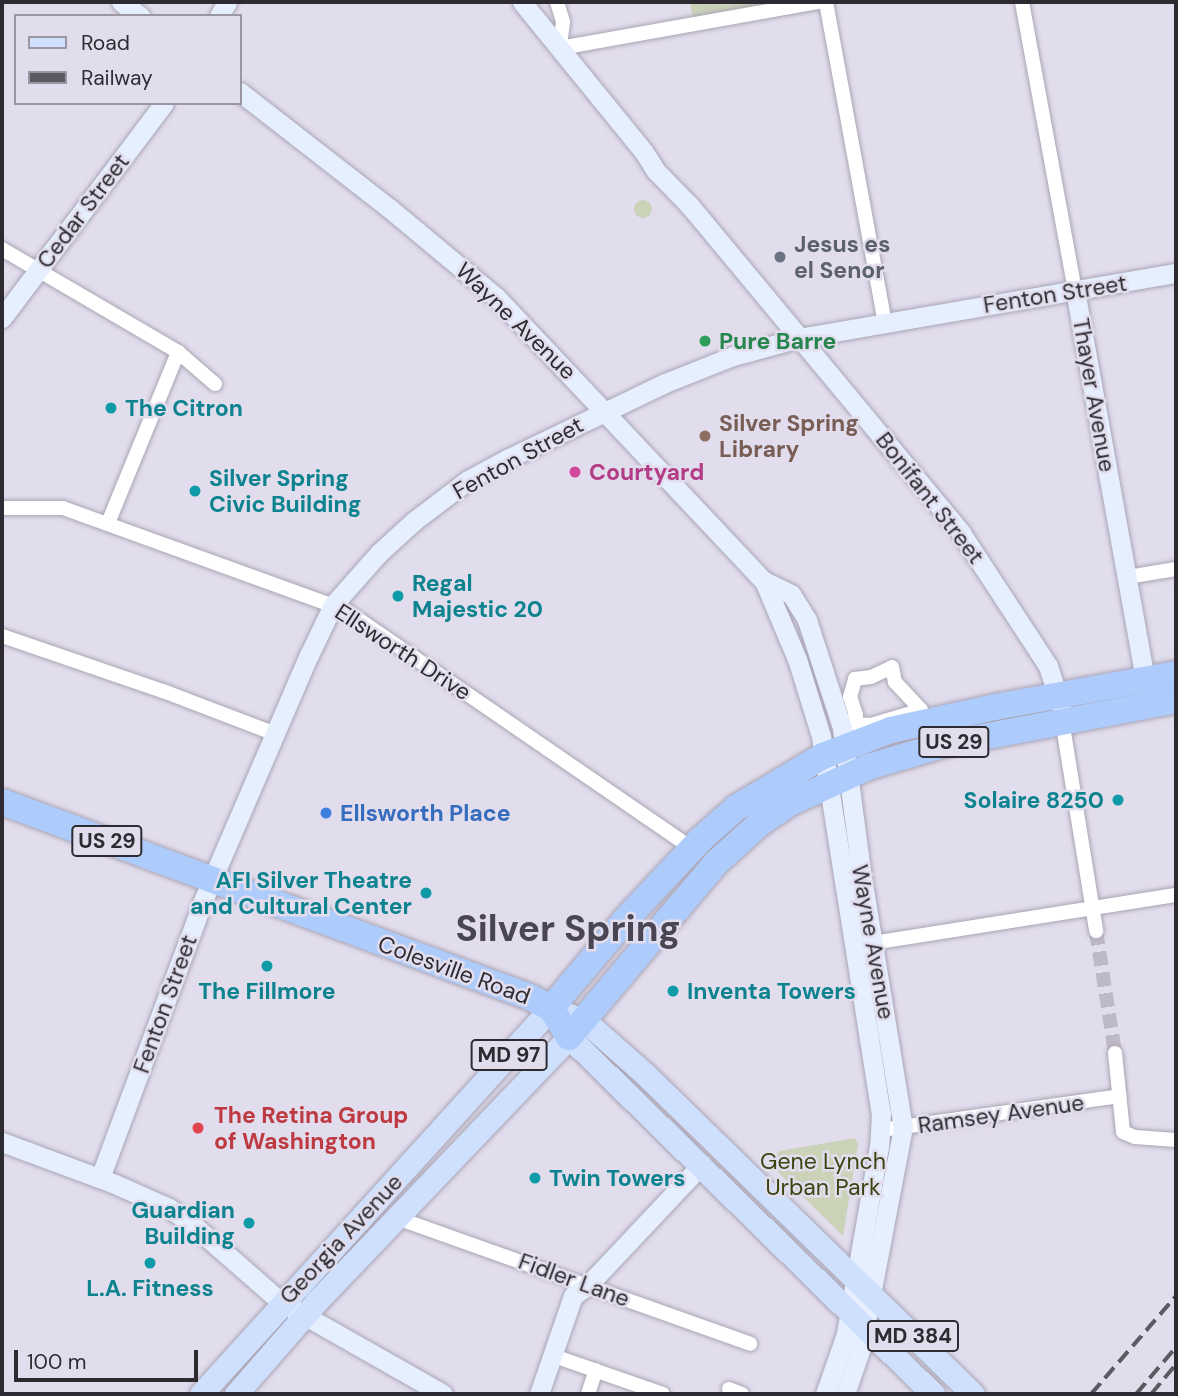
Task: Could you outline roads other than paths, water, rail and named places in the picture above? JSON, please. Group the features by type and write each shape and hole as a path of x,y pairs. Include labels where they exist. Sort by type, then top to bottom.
{"highway":[{"name":"Georgia Avenue","path":"551,1008 691,848 736,808 834,752 891,730 1061,708 1147,692 1176,674"},
{"name":"Georgia Avenue","path":"1147,692 1176,700"},
{"name":"Georgia Avenue","path":"577,1029 717,862 760,824 790,803 839,780 1061,708"},
{"name":"Colesville Road","path":"2,802 530,997 551,1008 577,1029"}],"main road":[{"name":"Georgia Avenue","path":"201,1394 281,1302 408,1167 551,1008"},
{"name":"Colesville Road","path":"577,1029 702,1164 933,1394"},
{"name":"Colesville Road","path":"577,1029 646,1075 973,1394"},
{"name":"Georgia Avenue","path":"236,1394 304,1316 577,1029"},
{"name":"MD 97","path":"362,1254 368,1234 414,1182 408,1167"}],"street":[{"path":"121,2 137,14"},
{"name":"Bonifant Street","path":"522,2 644,152 656,171 690,206 961,533 1048,666 1061,708 1096,931"},
{"path":"557,2 563,22 560,48 819,2"},
{"path":"826,2 885,322"},
{"name":"Thayer Avenue","path":"1022,2 1147,692"},
{"name":"Wayne Avenue","path":"242,94 456,261 533,333 764,581 834,752 864,944 881,1129 854,1279 857,1319"},
{"name":"Cedar Street","path":"2,318 162,105"},
{"path":"2,249 178,352 215,384"},
{"name":"Fenton Street","path":"100,1178 212,881 273,733 333,605 379,553 414,521 468,480 606,411 720,361 799,338 1176,274"},
{"path":"108,523 178,352"},
{"name":"Ellsworth Drive","path":"2,508 63,508 333,605 620,797 691,848"},
{"path":"1128,578 1176,569"},
{"path":"2,636 273,733"},
{"path":"892,667 895,682 921,710 871,725 856,724 853,721 856,715 850,697 855,679 871,677 892,667"},
{"path":"864,944 1176,895"},
{"name":"Wayne Avenue","path":"857,1319 871,1295 903,1128 864,944"},
{"path":"1115,1053 1124,1132 1135,1138 1176,1140"},
{"name":"Ramsey Avenue","path":"881,1129 1120,1096"},
{"path":"2,1142 100,1178 169,1208 193,1225 281,1302 443,1394"},
{"path":"539,1394 573,1296 588,1285 702,1164"},
{"name":"Fidler Lane","path":"397,1218 750,1345"},
{"path":"825,1394 846,1334 857,1319"},
{"path":"845,1394 854,1372 857,1319"},
{"path":"554,1356 663,1394"},
{"path":"588,1394 596,1370"}],"tunnel":[{"path":"1096,931 1115,1053"}],"railway":[{"path":"1091,1394 1176,1296"},
{"path":"1136,1394 1176,1347"},
{"path":"1151,1394 1176,1364"}],"place":[{"name":"Jesus es el Senor","path":"780,257"},
{"name":"Pure Barre","path":"705,341"},
{"name":"The Citron","path":"111,408"},
{"name":"Silver Spring Library","path":"705,436"},
{"name":"Courtyard","path":"575,472"},
{"name":"Silver Spring Civic Building","path":"195,491"},
{"name":"Regal Majestic 20","path":"398,596"},
{"name":"Solaire 8250","path":"1118,800"},
{"name":"Ellsworth Place","path":"326,813"},
{"name":"AFI Silver Theatre and Cultural Center","path":"426,893"},
{"name":"The Fillmore","path":"267,966"},
{"name":"Inventa Towers","path":"673,991"},
{"name":"The Retina Group of Washington","path":"198,1128"},
{"name":"Twin Towers","path":"535,1178"},
{"name":"Guardian Building","path":"249,1223"},
{"name":"L.A. Fitness","path":"150,1263"}],"district":[{"name":"Silver Spring","path":"568,928"}],"park label":[{"name":"Gene Lynch Urban Park","path":"823,1174"}]}
